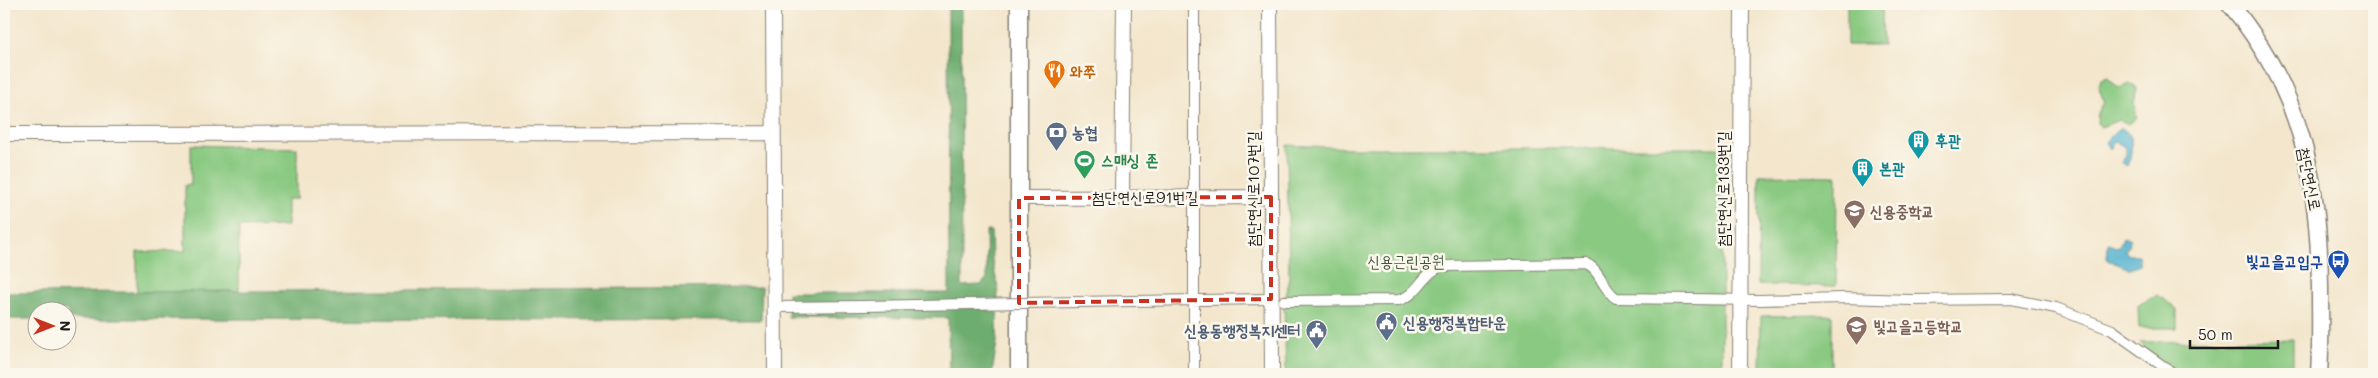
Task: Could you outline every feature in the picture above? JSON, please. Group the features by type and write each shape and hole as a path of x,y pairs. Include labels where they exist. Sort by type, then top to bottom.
{"street":[{"path":"773,4 775,374"},
{"path":"1019,4 1019,374"},
{"path":"1122,197 1124,4"},
{"path":"1194,4 1194,374"},
{"name":"첨단연신로107번길","path":"1270,4 1271,196 1278,300 1272,374"},
{"name":"첨단연신로133번길","path":"1740,374 1742,4"},
{"name":"첨단연신로","path":"2230,4 2272,65 2284,88 2307,151 2319,232 2319,374"},
{"path":"4,134 773,133"},
{"name":"첨단연신로91번길","path":"1019,198 1271,196"},
{"path":"775,307 1195,300 1399,300 1409,296 1432,271 1443,266 1586,264 1593,268 1610,293 1616,298 1741,300 1843,298 1922,300 2011,299 2056,308 2112,330 2174,374"}],"highlighted area":[{"path":"1271,197 1271,299 1019,303 1019,198"}],"green space":[{"path":"948,4 961,4 962,286 981,285 987,278 986,231 991,231 992,259 998,288 997,342 992,374 949,374 948,318 788,317 788,293 949,293"},
{"path":"1847,4 1882,4 1883,45 1847,45"},
{"path":"2108,77 2119,88 2130,84 2135,85 2137,89 2134,103 2137,117 2129,124 2119,120 2101,127 2097,123 2098,113 2104,102 2098,85 2101,79"},
{"path":"191,145 297,148 297,199 287,199 287,226 239,227 239,291 137,292 137,252 185,251 185,185 191,185"},
{"name":"신용근린공원","path":"1287,145 1352,148 1722,148 1722,374 1286,374 1284,301 1289,278"},
{"path":"1759,175 1837,176 1836,286 1758,285"},
{"path":"762,287 761,320 78,319 78,300 28,300 28,319 4,319 4,293"},
{"path":"2158,295 2177,309 2177,328 2139,328 2138,305"},
{"path":"1832,315 1832,374 1760,374 1761,316"},
{"path":"2293,339 2293,374 2167,374 2140,342"}],"water":[{"path":"2120,127 2128,134 2131,144 2131,155 2127,166 2121,162 2126,155 2126,147 2115,142 2110,149 2106,142"},
{"path":"2123,237 2131,240 2125,252 2130,255 2138,255 2140,265 2130,269 2107,260 2108,243 2119,247"}],"place":[{"name":"와쭈","path":"1054,90"},
{"name":"농협","path":"1056,151"},
{"name":"후관","path":"1919,159"},
{"name":"스매싱 존","path":"1085,179"},
{"name":"본관","path":"1863,187"},
{"name":"신용중학교","path":"1854,230"},
{"name":"빛고을고입구","path":"2339,280"},
{"name":"신용행정복합타운","path":"1387,341"},
{"name":"빛고을고등학교","path":"1857,345"},
{"name":"신용동행정복지센터","path":"1316,349"}]}
